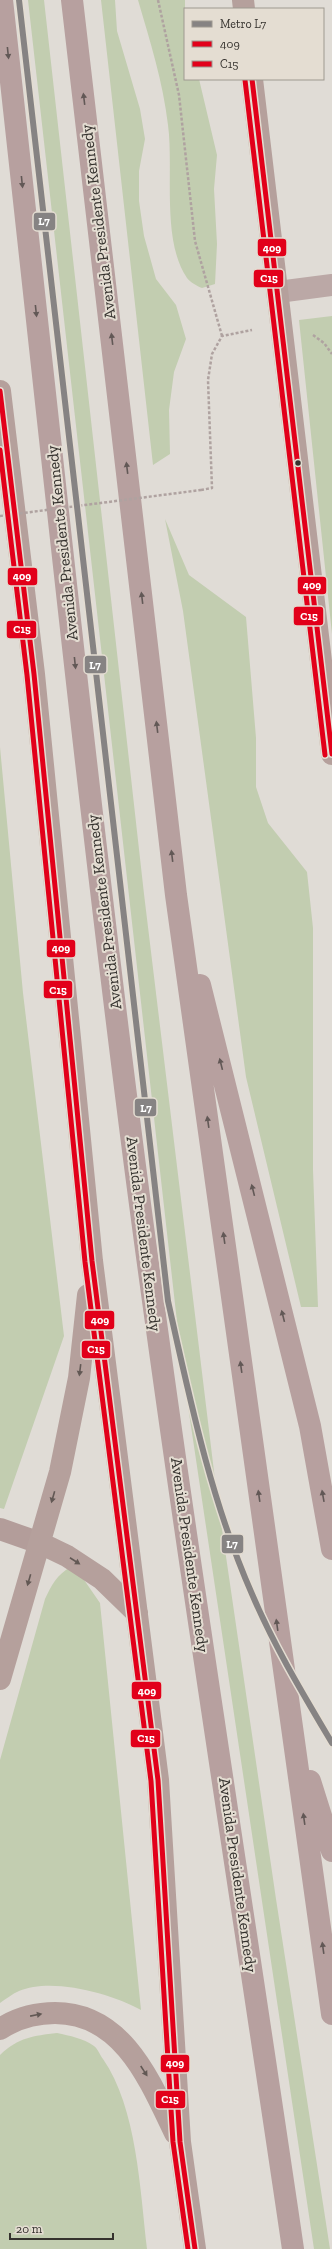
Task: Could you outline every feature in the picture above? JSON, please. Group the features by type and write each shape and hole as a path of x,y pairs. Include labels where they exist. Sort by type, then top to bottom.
{"highway":[{"name":"Avenida Presidente Kennedy","path":"2,0 91,805 161,1363 294,2249"},
{"name":"Avenida Presidente Kennedy","path":"72,0 176,895 332,2014"},
{"path":"176,895 217,1048 308,1419 332,1549"},
{"path":"290,1719 332,1851"}],"main road":[{"path":"252,80 332,752"},
{"path":"0,391 34,674 92,1261 158,1780 180,2142 195,2249"},
{"path":"0,1679 60,1472 79,1378 92,1261"},
{"path":"40,1543 67,1556 102,1580 137,1613"},
{"path":"0,2028 24,2017 43,2013 62,2013 81,2017 98,2024 115,2035 128,2048 146,2074 180,2142"}],"street":[{"path":"278,292 332,285"},
{"path":"0,1529 40,1543"}],"path":[{"path":"0,516 212,488 208,380 212,354 222,336 195,241 179,95 158,0"},
{"path":"222,336 281,326"}],"green space":[{"path":"28,0 44,0 144,894 216,1488 276,1899 330,2249 314,2249 182,1366"},
{"path":"101,0 115,0 117,31 140,109 145,139 139,171 139,201 144,236 156,279 176,305 186,339 174,372 169,410 170,454 153,465"},
{"path":"138,0 185,0 184,80 199,80 217,155 214,189 217,244 215,284 202,288 187,278 179,262 174,244 171,224 168,125 156,62"},
{"path":"332,316 332,634 299,320"},
{"path":"165,519 189,575 246,617 256,738 256,787 268,823 307,872 313,928 313,1170 318,1307 301,1307 246,1077 183,611"},
{"path":"0,747 23,993 64,1336 4,1509 0,1508"},
{"path":"71,1567 80,1574 100,1603 141,2010 114,1998 98,1993 64,1986 32,1987 16,1992 0,2003 0,1760 45,1599 58,1577"},
{"path":"57,2033 81,2039 94,2046 98,2050 114,2079 123,2101 135,2150 147,2249 0,2249 0,2055 14,2044 27,2038"}],"metro line":[{"name":"L7","path":"19,0 168,1301 193,1413 213,1487 238,1559 252,1594 289,1670 332,1743"}],"transit line":[{"name":"C15","path":"245,80 325,755"},
{"name":"409","path":"252,80 332,754"},
{"name":"409","path":"0,391 34,674 92,1261 158,1780 180,2142 195,2249"},
{"name":"C15","path":"0,450 27,675 85,1262 151,1781 173,2142 188,2249"}]}
